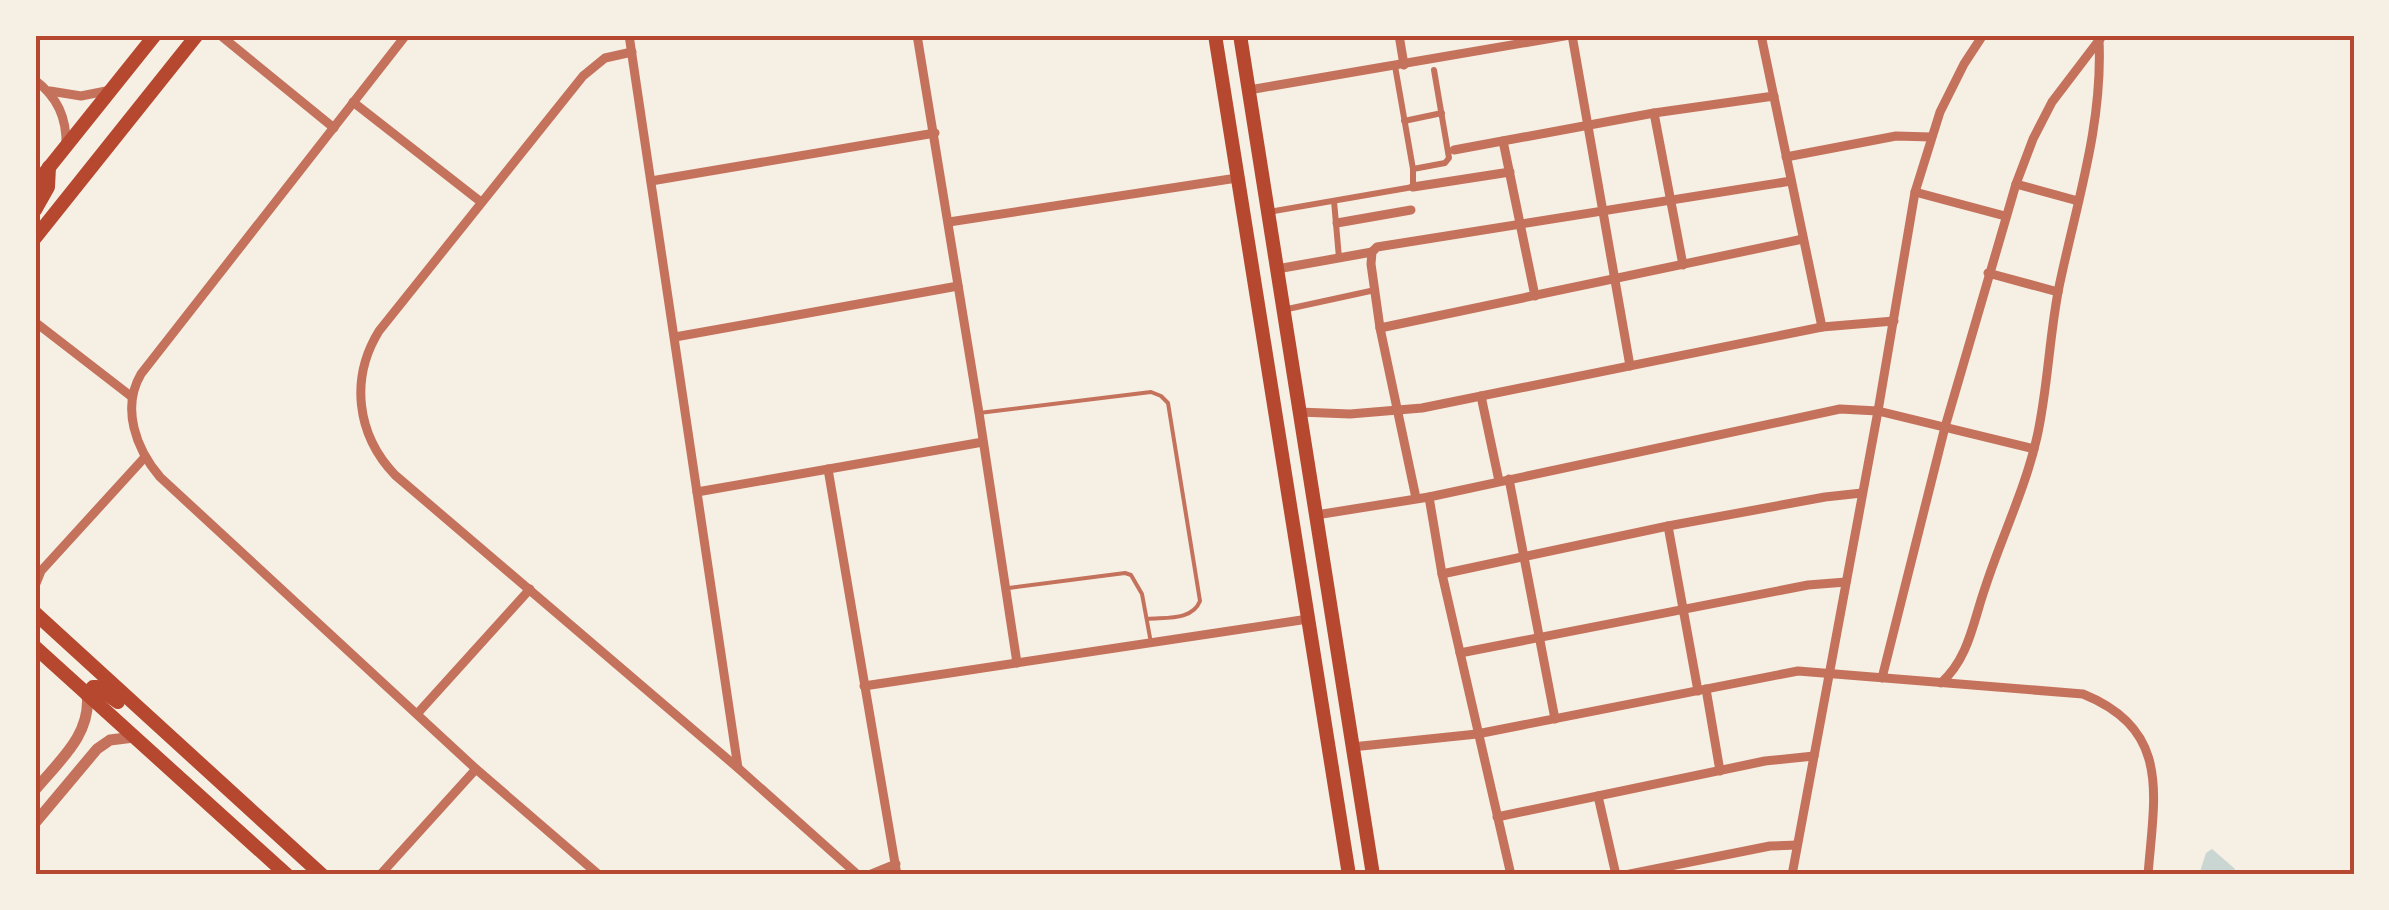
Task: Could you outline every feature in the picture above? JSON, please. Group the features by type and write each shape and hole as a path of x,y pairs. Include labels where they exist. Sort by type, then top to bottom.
{"main road":[{"path":"35,185 155,35"},
{"path":"37,230 198,35"},
{"path":"1214,35 1349,875"},
{"path":"1240,35 1372,875"},
{"path":"35,210 48,187 49,168"},
{"path":"35,613 322,875"},
{"path":"35,647 287,875"},
{"path":"87,694 93,687 102,688 126,708 146,715"}],"street":[{"path":"220,35 334,128"},
{"path":"406,35 142,374 132,397 133,421 145,457 160,477 476,769 599,875"},
{"path":"629,35 738,768"},
{"path":"917,35 1016,663"},
{"path":"1399,35 1413,187"},
{"path":"1484,35 1486,48"},
{"path":"1248,90 1571,35 1630,366"},
{"path":"1761,35 1822,327"},
{"path":"1792,875 1916,192 1951,88 1979,38"},
{"path":"1882,678 1945,428 2005,216 2033,139 2052,102 2101,38"},
{"path":"1941,683 1965,652 2034,449 2058,292 2096,117 2101,38"},
{"path":"632,52 605,58 593,66 395,309 370,345 361,379 362,411 371,442 386,465 858,875"},
{"path":"1413,169 1448,160 1434,70"},
{"path":"35,80 50,91 62,111 66,146"},
{"path":"50,91 80,96 111,90"},
{"path":"1454,150 1654,113 1774,96"},
{"path":"353,102 481,202"},
{"path":"1404,121 1442,113"},
{"path":"1654,113 1684,265"},
{"path":"651,180 935,133"},
{"path":"1786,157 1896,136 1932,137"},
{"path":"1503,141 1535,296"},
{"path":"1268,213 1510,172"},
{"path":"948,222 1237,178"},
{"path":"1276,269 1414,239 1521,226 1791,181"},
{"path":"2016,184 2078,201"},
{"path":"1916,192 2005,216"},
{"path":"1334,201 1340,258"},
{"path":"1336,222 1411,210"},
{"path":"1380,328 1803,240"},
{"path":"1373,250 1371,264 1380,328 1416,498"},
{"path":"1988,273 2058,292"},
{"path":"675,337 958,286"},
{"path":"1284,310 1375,290"},
{"path":"1299,412 1398,412 1822,327 1894,321"},
{"path":"35,322 132,397"},
{"path":"1482,396 1524,557 1555,719"},
{"path":"1316,515 1428,497 1852,408 2034,449"},
{"path":"697,492 983,442"},
{"path":"35,586 38,573 145,457"},
{"path":"828,469 896,870 869,875"},
{"path":"1442,574 1668,526 1826,496 1862,494"},
{"path":"1428,497 1510,875"},
{"path":"1668,526 1720,771"},
{"path":"1460,653 1808,585 1846,582"},
{"path":"418,714 530,589"},
{"path":"864,686 1308,619"},
{"path":"1352,747 1477,734 1798,671 2083,694 2120,714 2140,738 2152,768 2148,875"},
{"path":"35,790 82,732 87,718 87,694"},
{"path":"35,820 97,749 118,738 134,737"},
{"path":"1497,817 1777,759 1814,756"},
{"path":"380,875 476,769"},
{"path":"1598,796 1616,875"},
{"path":"35,803 35,820"},
{"path":"1625,875 1770,846 1797,845"}],"lane":[{"path":"979,413 1151,392 1168,403 1200,601 1191,614 1146,620"},
{"path":"1004,589 1125,573 1136,580 1142,594 1151,643"}],"shaded area":[{"path":"2212,849 2238,875 2199,875 2206,853"}]}
